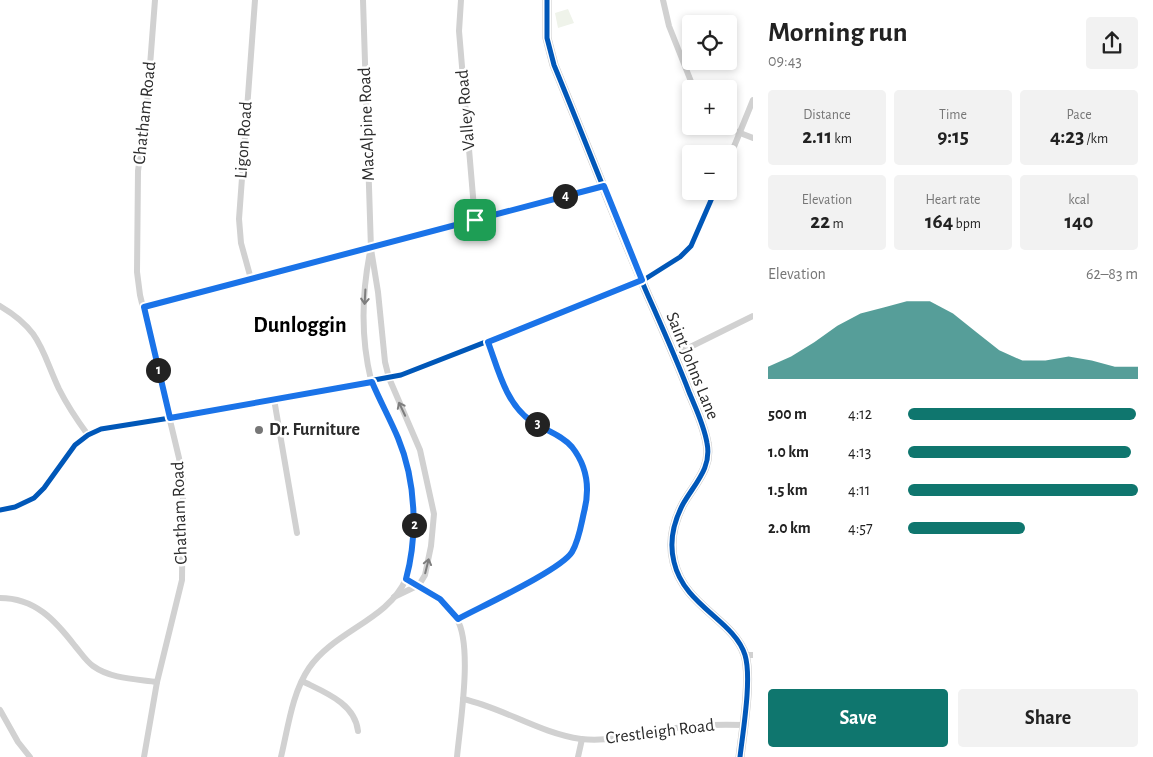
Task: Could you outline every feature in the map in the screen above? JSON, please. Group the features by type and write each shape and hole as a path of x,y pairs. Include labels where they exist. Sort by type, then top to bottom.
{"street":[{"name":"Chatham Road","path":"144,757 157,682 183,568 182,470 137,272 138,168 147,104 155,0"},
{"name":"Ligon Road","path":"251,279 241,243 239,219 255,0"},
{"name":"MacAlpine Road","path":"281,757 296,695 302,681 318,657 394,597 418,585 425,576 431,547 434,514 432,497 419,446 389,378 382,336 378,292 370,249 363,0"},
{"name":"Valley Road","path":"461,0 459,31 475,220"},
{"name":"Saint Johns Lane","path":"547,0 545,24 550,52 702,423 708,450 707,465 703,475 684,503 674,525 672,548 677,574 690,594 733,636 749,655 740,757"},
{"path":"663,0 670,26 691,80"},
{"path":"735,145 753,100"},
{"path":"739,134 753,138"},
{"path":"144,307 604,186"},
{"path":"0,510 15,507 38,494 75,445 88,435 108,427 170,418 389,378 488,342 642,280 680,257 691,246 712,200"},
{"name":"MacAlpine Road","path":"370,249 364,318 367,356 372,382 402,449 412,499 414,543 406,579 394,597"},
{"path":"0,306 22,322 35,335 46,354 65,400 88,435"},
{"path":"674,355 753,316"},
{"path":"458,619 566,560 576,542 588,497 587,480 578,456 564,440 532,422 516,407 504,385 488,342"},
{"path":"274,399 297,533"},
{"path":"406,579 440,599 458,619 464,645 463,699 457,757"},
{"path":"0,598 20,600 42,610 60,627 86,659 101,670 119,676 157,682"},
{"path":"302,681 343,704 355,719 358,731"},
{"name":"Crestleigh Road","path":"463,699 490,706 543,730 582,739 621,738 667,729 703,725 744,725"},
{"path":"0,710 18,742 30,757"},
{"path":"578,757 582,739"}],"shaded area":[{"path":"568,9 574,23 558,28 555,13"}],"cycle path":[{"path":"547,0 547,38 554,65 706,436 708,452 705,468 683,504 677,518 672,547 679,577 698,602 731,632 745,655 748,677 740,757"},
{"path":"0,510 15,507 34,498 44,488 75,445 88,435 101,429 401,375 642,281 680,257 691,246 711,200"}],"place":[{"name":"Dr. Furniture","path":"259,430"}],"district":[{"name":"Dunloggin","path":"300,325"}],"route":[{"path":"604,186 642,280 488,342 504,385 516,407 532,422 564,440 578,456 587,480 587,502 576,542 566,560 458,619 440,599 406,579 414,543 412,499 402,449 372,382 170,418 144,307 475,220 604,186"}]}
